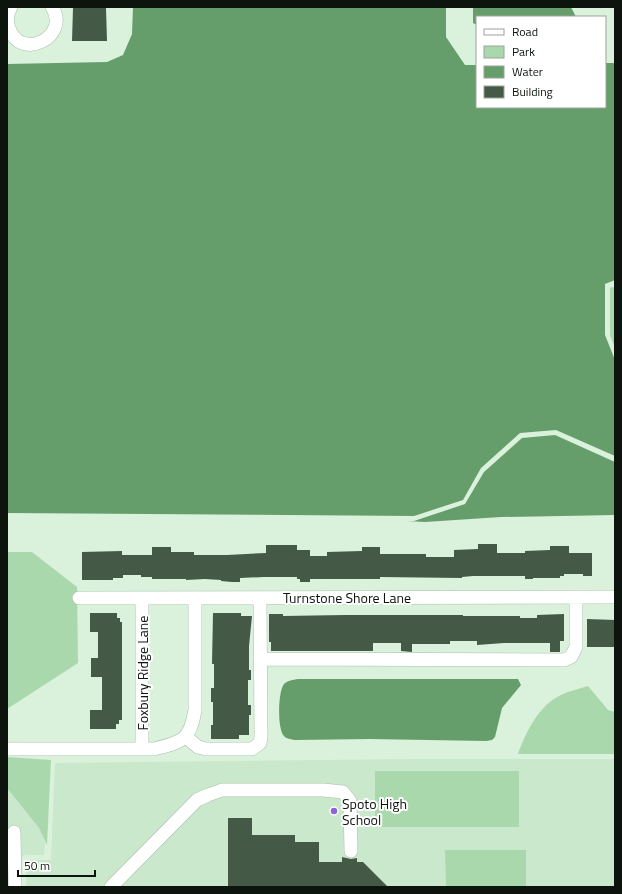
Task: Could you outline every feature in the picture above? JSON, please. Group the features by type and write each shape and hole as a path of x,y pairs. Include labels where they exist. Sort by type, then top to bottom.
{"street":[{"path":"11,7 7,16 7,24 14,38 20,42 37,44 45,41 51,35 55,27 56,19 52,7"},
{"path":"260,659 564,660 572,657 576,647 576,597"},
{"name":"Turnstone Shore Lane","path":"79,598 615,597"},
{"name":"Foxbury Ridge Lane","path":"142,598 142,748"},
{"path":"7,749 154,748 173,744 186,737 193,724 195,710 195,598"},
{"path":"186,737 198,747 206,749 252,748 258,746 261,738 260,598"},
{"path":"111,887 197,800 208,794 222,790 323,790 343,792 350,801 350,851"},
{"path":"14,832 15,887"}],"shaded area":[{"name":"Spoto High School","path":"411,759 615,759 615,887 26,887 26,860 51,860 55,763"},
{"path":"7,788 39,828 45,840 44,855 25,855 22,857 21,887 7,887"}],"green space":[{"path":"610,288 615,288 615,348 610,335"},
{"path":"7,552 32,552 77,587 78,663 7,709"},
{"path":"588,686 608,710 615,712 615,754 518,754 529,728 546,705 561,695"},
{"path":"7,757 51,760 47,845 39,828 7,788"},
{"path":"375,771 519,771 519,827 375,827"},
{"path":"445,850 526,850 526,887 446,887"}],"water":[{"path":"133,7 446,7 446,37 465,65 476,65 476,108 606,108 606,63 615,63 615,280 605,284 605,335 615,360 615,456 556,430 520,433 481,468 463,500 414,516 7,513 7,64 107,62 123,55 132,34"},
{"path":"473,7 571,7 576,16 476,16 476,24 473,23"},
{"path":"555,435 615,462 615,515 501,517 425,522 407,521 414,521 465,504 484,472 522,438"},
{"path":"298,679 518,679 521,685 502,708 495,737 492,740 295,740 284,736 280,726 279,710 280,694 284,684"}],"building":[{"path":"73,8 106,8 107,41 72,41"},
{"path":"478,544 497,544 497,553 525,553 525,551 550,550 550,546 569,546 569,553 592,553 592,576 583,576 583,574 564,574 564,576 560,576 560,578 533,579 525,579 525,576 473,576 462,578 380,577 380,579 310,579 310,582 300,582 300,579 297,579 297,577 264,577 240,578 240,582 232,582 205,579 152,579 152,577 141,577 141,575 123,575 123,578 113,578 113,580 82,580 82,552 122,551 122,555 152,555 152,547 171,547 171,552 194,552 194,555 227,555 266,553 266,545 297,545 297,550 310,550 310,556 327,556 327,552 362,551 362,547 380,547 380,554 426,554 426,557 454,557 454,550 478,549"},
{"path":"90,613 117,613 117,618 120,618 120,622 122,622 122,720 119,720 119,724 116,724 116,729 90,729 90,710 102,710 102,677 91,677 91,658 98,658 98,632 90,632"},
{"path":"213,613 241,613 241,616 252,616 249,646 249,670 251,670 251,680 248,680 248,705 251,705 251,715 249,715 249,735 239,735 239,739 211,739 211,725 213,725 213,702 211,702 211,688 214,688 214,664 212,664"},
{"path":"269,614 283,614 283,616 463,615 520,616 520,618 537,618 537,615 564,614 564,641 560,641 560,652 550,652 550,643 504,643 477,645 477,641 450,641 450,644 412,644 412,652 401,651 401,643 373,643 373,651 271,651 271,642 269,642"},
{"path":"587,619 615,620 615,647 587,647"},
{"path":"228,818 252,818 252,835 295,835 295,842 319,842 319,862 342,862 342,857 351,859 357,858 357,862 363,862 388,887 228,887"}],"place":[{"name":"Spoto High School","path":"334,811"}]}
